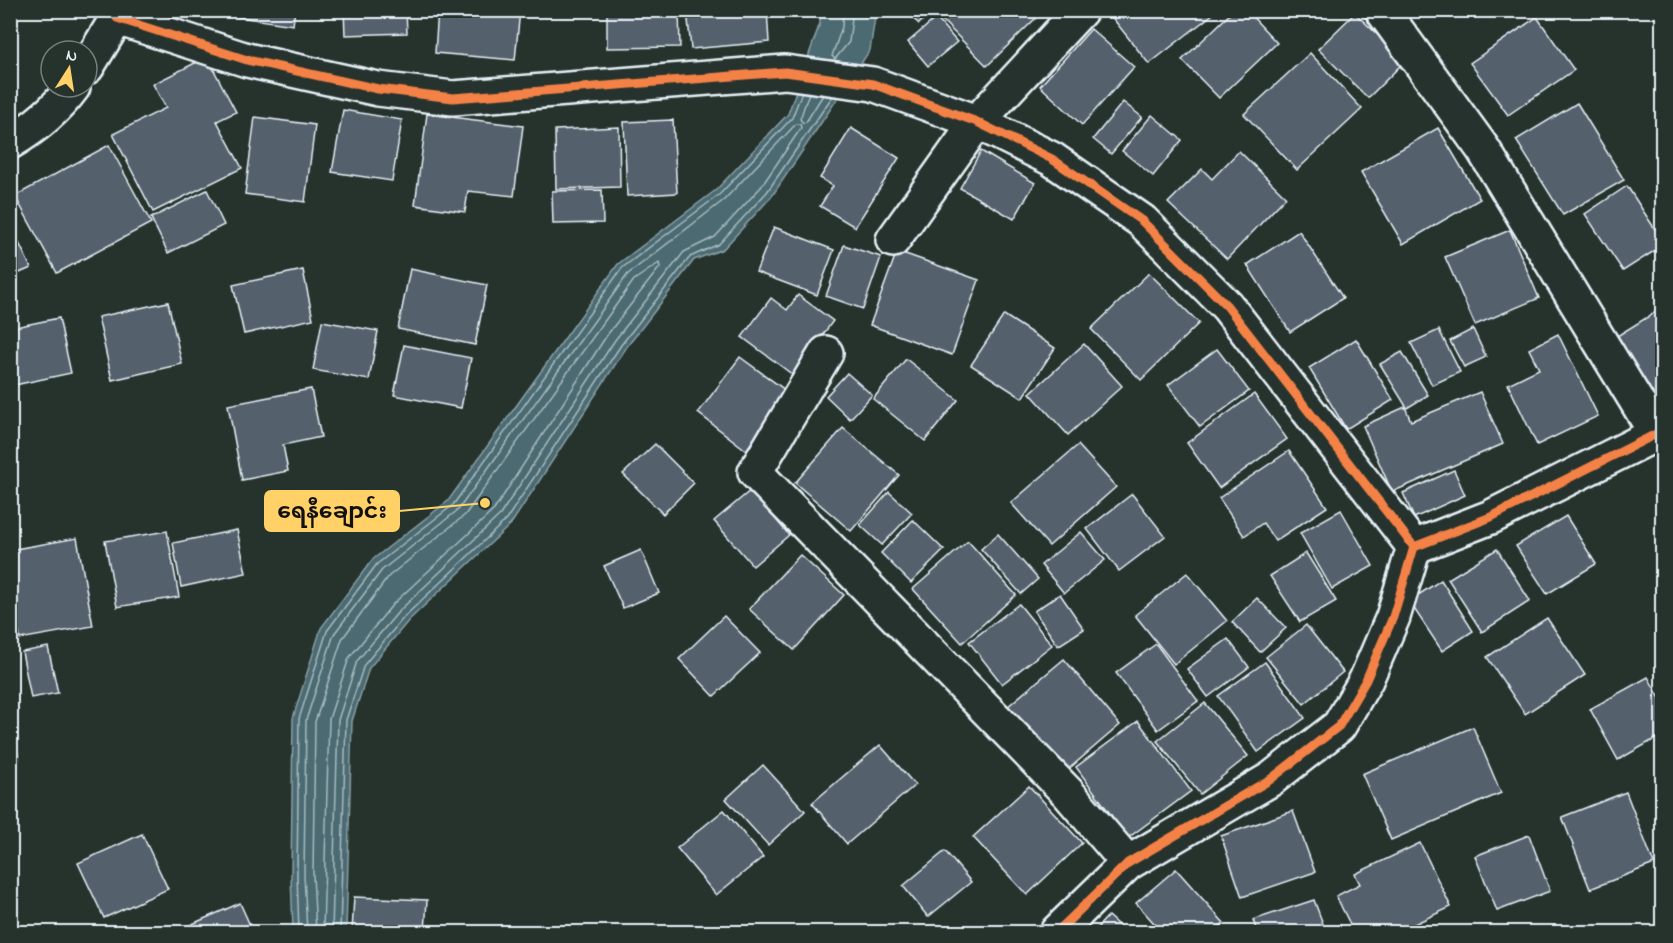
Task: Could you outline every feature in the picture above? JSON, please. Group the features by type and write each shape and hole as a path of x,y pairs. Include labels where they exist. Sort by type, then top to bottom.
{"street":[{"path":"893,240 977,122 1081,10"},
{"path":"1382,10 1483,149 1660,433 1491,517 1414,547"},
{"path":"99,46 118,14 247,60 378,89 453,98 785,72 873,84 977,122 1052,159 1142,221 1227,306 1414,547"},
{"path":"10,142 25,133 64,99"},
{"path":"826,353 755,472 1060,785 1128,863"},
{"path":"1057,933 1128,863 1271,779 1339,726 1366,680 1393,617 1414,547"}],"water":[{"path":"820,11 876,11 870,50 772,196 723,249 694,260 626,348 511,524 409,620 369,668 352,721 346,932 293,932 291,875 293,718 321,628 372,560 448,501 618,264 716,190 788,114 820,23"}],"building":[{"path":"233,10 295,10 293,25 232,16"},
{"path":"344,10 406,10 407,33 345,35"},
{"path":"438,10 520,10 515,60 435,53"},
{"path":"607,10 679,10 680,47 607,48"},
{"path":"687,10 767,10 769,42 691,49"},
{"path":"904,10 932,10 919,24"},
{"path":"948,10 1033,10 1038,16 987,66 940,18"},
{"path":"1117,10 1218,10 1149,64 1111,16"},
{"path":"1234,10 1246,10 1277,43 1219,98 1182,60"},
{"path":"1355,13 1405,61 1368,98 1318,49"},
{"path":"1537,17 1574,70 1508,115 1470,63"},
{"path":"936,18 957,42 928,66 908,42"},
{"path":"1091,29 1134,67 1082,125 1040,86"},
{"path":"1310,53 1362,109 1297,170 1244,114"},
{"path":"207,57 236,112 217,121 242,168 153,212 113,134 166,108 153,84"},
{"path":"1123,102 1142,117 1111,154 1093,139"},
{"path":"1577,103 1624,180 1563,215 1516,140"},
{"path":"343,110 402,120 392,181 332,172"},
{"path":"427,114 523,126 514,196 468,191 465,212 415,205"},
{"path":"1152,115 1182,140 1153,176 1122,151"},
{"path":"255,117 315,125 305,202 245,194"},
{"path":"673,120 677,193 627,196 624,122"},
{"path":"619,127 620,187 556,189 555,130"},
{"path":"851,128 899,158 855,227 820,206 833,186 820,178"},
{"path":"1438,128 1480,199 1403,244 1361,172"},
{"path":"109,145 151,223 57,273 15,196"},
{"path":"981,151 1035,183 1014,219 960,188"},
{"path":"1239,151 1286,197 1227,259 1168,203 1202,169 1212,179"},
{"path":"1627,186 1662,240 1662,246 1623,271 1585,214"},
{"path":"207,190 224,225 168,253 151,218"},
{"path":"602,190 603,223 553,224 552,191"},
{"path":"10,224 31,268 10,277"},
{"path":"774,227 834,250 817,295 756,272"},
{"path":"1510,230 1539,298 1475,325 1445,257"},
{"path":"1299,231 1343,298 1290,332 1247,265"},
{"path":"844,245 881,257 863,309 826,296"},
{"path":"897,251 979,280 952,355 870,325"},
{"path":"410,269 487,285 475,345 398,329"},
{"path":"303,270 313,319 244,334 233,285"},
{"path":"1149,273 1199,323 1141,380 1091,329"},
{"path":"798,295 833,321 793,375 742,337 771,298 787,310"},
{"path":"168,302 182,364 112,380 98,317"},
{"path":"1662,308 1662,406 1660,408 1617,336"},
{"path":"1004,315 1055,348 1022,398 971,365"},
{"path":"59,318 71,373 10,386 10,328"},
{"path":"322,321 378,331 369,380 313,370"},
{"path":"1473,329 1486,357 1464,367 1450,341"},
{"path":"1439,330 1460,372 1432,385 1411,343"},
{"path":"1558,334 1598,416 1537,445 1508,384 1539,369 1529,349"},
{"path":"1356,339 1393,400 1346,429 1309,368"},
{"path":"1084,344 1122,386 1068,435 1030,393"},
{"path":"404,345 471,358 461,408 394,395"},
{"path":"1217,349 1249,391 1200,427 1168,385"},
{"path":"1402,352 1428,395 1407,408 1380,364"},
{"path":"740,357 789,393 746,450 698,413"},
{"path":"906,359 958,400 925,441 873,399"},
{"path":"847,373 872,395 850,419 826,396"},
{"path":"311,389 321,437 283,445 288,471 242,480 228,405"},
{"path":"1480,392 1503,444 1392,492 1363,426 1405,407 1411,421"},
{"path":"1254,394 1287,439 1219,488 1187,443"},
{"path":"843,428 899,475 851,531 795,483"},
{"path":"655,444 694,483 663,514 623,474"},
{"path":"1078,445 1116,487 1049,546 1011,503"},
{"path":"1289,451 1327,507 1275,541 1263,523 1244,536 1219,498"},
{"path":"1454,470 1465,495 1414,518 1403,493"},
{"path":"751,490 789,535 753,566 714,521"},
{"path":"889,492 912,513 882,545 860,525"},
{"path":"1132,494 1165,536 1119,571 1087,529"},
{"path":"1341,510 1373,566 1332,589 1300,533"},
{"path":"1566,516 1596,564 1547,594 1516,546"},
{"path":"913,520 944,550 911,583 881,553"},
{"path":"237,530 246,573 181,587 173,543"},
{"path":"167,531 179,597 117,607 105,541"},
{"path":"1081,532 1105,560 1064,593 1041,565"},
{"path":"998,534 1038,579 1021,594 981,549"},
{"path":"77,538 93,626 20,639 10,586 10,550"},
{"path":"968,541 1016,595 962,643 913,589"},
{"path":"1497,549 1530,601 1482,632 1448,579"},
{"path":"641,550 659,593 623,608 604,566"},
{"path":"1306,553 1336,601 1300,622 1270,576"},
{"path":"800,555 844,595 794,650 749,609"},
{"path":"1187,573 1227,621 1174,664 1135,615"},
{"path":"1441,580 1473,631 1442,651 1409,601"},
{"path":"1060,594 1084,629 1058,646 1034,611"},
{"path":"1257,598 1286,628 1260,652 1232,622"},
{"path":"1019,604 1052,645 1002,684 969,642"},
{"path":"724,616 760,653 714,696 679,659"},
{"path":"1547,618 1585,675 1525,714 1487,657"},
{"path":"1306,625 1343,672 1304,704 1266,657"},
{"path":"1228,639 1249,667 1208,697 1187,669"},
{"path":"1156,644 1198,701 1158,730 1116,673"},
{"path":"48,647 58,693 31,698 22,652"},
{"path":"1064,659 1120,725 1064,773 1007,707"},
{"path":"1265,662 1305,718 1258,752 1218,696"},
{"path":"1648,677 1662,702 1662,735 1618,760 1590,709"},
{"path":"1205,703 1248,756 1200,794 1157,741"},
{"path":"10,712 19,759 10,760"},
{"path":"1138,721 1191,791 1128,838 1076,767"},
{"path":"1473,727 1501,793 1391,840 1362,774"},
{"path":"880,745 915,785 847,844 812,803"},
{"path":"763,765 805,811 768,845 726,799"},
{"path":"1029,786 1082,843 1027,895 973,837"},
{"path":"1626,792 1654,864 1590,889 1562,817"},
{"path":"724,810 763,857 716,895 677,848"},
{"path":"1293,811 1315,872 1242,897 1221,836"},
{"path":"142,834 168,889 104,918 78,863"},
{"path":"1529,835 1550,891 1497,911 1475,856"},
{"path":"1420,843 1451,907 1397,932 1354,932 1336,896 1360,884 1355,874"},
{"path":"945,851 971,882 928,917 903,886"},
{"path":"1176,869 1224,923 1213,932 1162,932 1136,903"},
{"path":"354,897 427,900 425,932 352,932"},
{"path":"1314,900 1326,932 1257,932 1253,920"},
{"path":"240,903 253,932 174,932"},
{"path":"1108,916 1126,932 1093,932"}],"cycle path":[{"path":"117,18 247,60 378,89 453,98 785,72 873,84 977,122 1052,159 1142,221 1227,306 1414,547 1491,517 1662,431"},
{"path":"1057,932 1128,863 1271,779 1339,726 1366,680 1393,617 1414,547"}],"place":[{"name":"ရေနီချောင်း","path":"485,503"}]}
